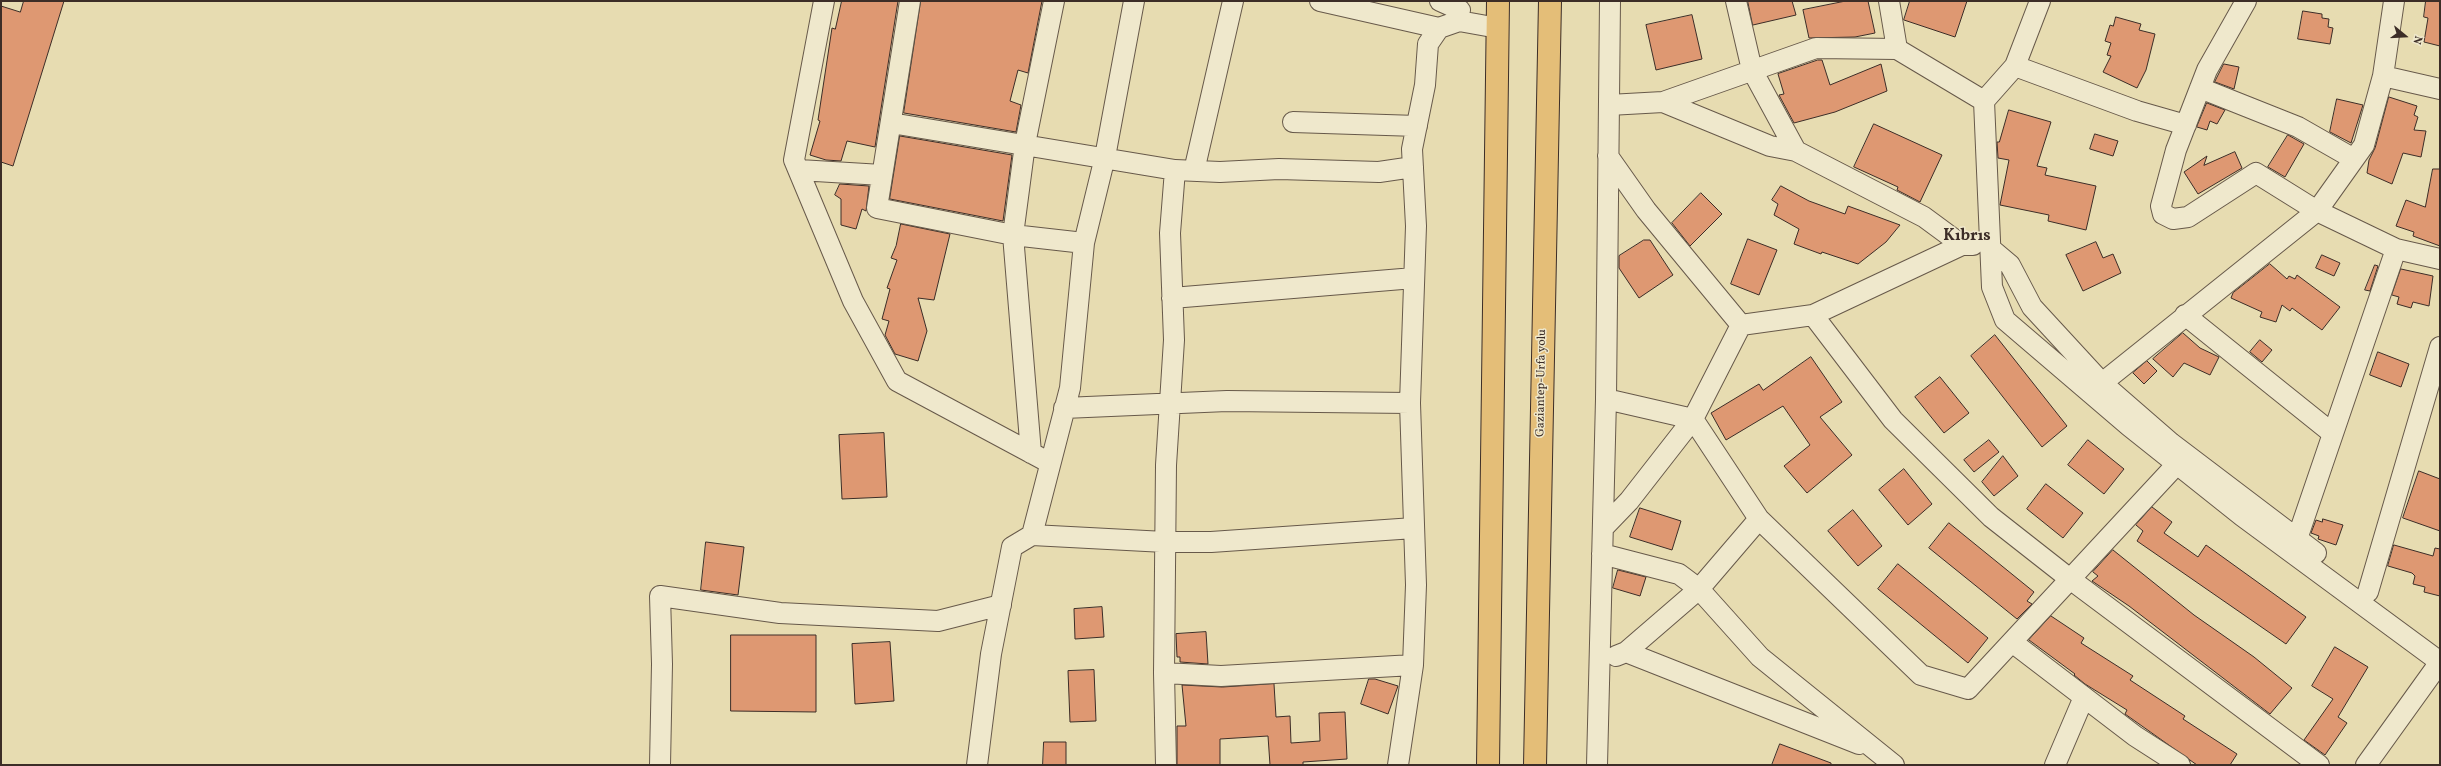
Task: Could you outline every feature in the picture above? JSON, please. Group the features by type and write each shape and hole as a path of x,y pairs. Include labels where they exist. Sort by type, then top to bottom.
{"highway":[{"path":"1488,765 1498,1"},
{"name":"Gaziantep-Urfa yolu","path":"1535,765 1550,1"}],"street":[{"path":"824,1 794,160 853,301 897,381 1050,463"},
{"path":"910,1 877,208 1013,236 1084,243"},
{"path":"1031,453 1013,236 1025,144 1054,1"},
{"path":"1032,534 1070,388 1084,243 1105,157 1134,1"},
{"path":"1166,765 1164,673 1166,465 1174,340 1170,233 1184,170 1233,1"},
{"path":"1320,1 1439,28"},
{"path":"1440,1 1498,28"},
{"path":"1597,765 1606,399 1610,1"},
{"path":"1736,1 1752,70 1796,151"},
{"path":"1889,1 1897,49"},
{"path":"2040,1 2016,66 1984,101 1992,287 2005,320 2177,464 2242,516 2440,662 2366,765"},
{"path":"2246,1 2207,70 2186,125 2161,206 2163,214 2173,219 2188,217 2256,173 2317,211 2396,250 2440,259"},
{"path":"2102,383 2185,315 2317,211 2364,145 2383,76 2394,1"},
{"path":"1398,765 1413,665 1416,586 1410,403 1416,226 1412,149 1425,85 1428,44 1439,28 1460,11"},
{"path":"1609,105 1663,102 1816,48 1897,49 1984,101"},
{"path":"2016,66 2136,111 2186,125"},
{"path":"2383,76 2440,89"},
{"path":"2200,88 2298,127 2354,159"},
{"path":"1663,102 1770,146 1796,151 1924,216 1962,245"},
{"path":"1293,122 1417,126"},
{"path":"891,123 985,140 1025,144 1184,170 1220,172 1279,169 1379,172 1413,167"},
{"path":"1608,156 1646,210 1741,325"},
{"path":"799,170 882,175"},
{"path":"1741,325 1813,315 1962,245 1991,247 2010,265 2032,307 2102,383 2171,443 2440,648"},
{"path":"2297,539 2332,433 2396,250"},
{"path":"1172,298 1414,278"},
{"path":"1813,315 1893,420 1991,517 2070,579 2319,765"},
{"path":"2185,315 2332,433"},
{"path":"1603,528 1629,501 1693,419 1741,325"},
{"path":"2368,592 2440,347"},
{"path":"1606,399 1693,419 1759,519 1921,675 1968,689 2177,464"},
{"path":"1064,408 1170,402 1410,403"},
{"path":"1600,662 1626,652 1699,589 1759,519"},
{"path":"977,765 991,654 1012,547 1032,534 1165,542 1211,542 1414,528"},
{"path":"1602,554 1679,574 1699,589 1760,657 1894,765"},
{"path":"660,765 662,664 660,596 780,613 930,621 938,621 1001,605"},
{"path":"2012,642 2135,736 2180,765"},
{"path":"1626,652 1877,751"},
{"path":"1164,673 1220,676 1413,665"},
{"path":"2055,765 2084,697"}],"building":[{"path":"24,1 64,1 13,166 1,162 1,6 20,12"},
{"path":"842,1 898,1 875,147 847,141 841,161 826,160 810,155 820,121 818,120 832,28 835,29"},
{"path":"921,1 1042,1 1028,73 1018,70 1010,101 1021,105 1016,132 904,113"},
{"path":"1748,1 1792,1 1796,15 1753,25"},
{"path":"1846,1 1868,1 1875,33 1855,37 1809,38 1803,10"},
{"path":"1910,1 1967,1 1955,37 1904,20"},
{"path":"2426,1 2440,1 2440,46 2424,42 2428,18 2424,17"},
{"path":"2303,11 2322,14 2322,18 2329,19 2328,27 2333,28 2330,44 2298,39"},
{"path":"1692,15 1702,59 1656,70 1646,25"},
{"path":"2116,17 2141,24 2139,30 2155,34 2146,70 2137,88 2103,72 2111,56 2107,55 2111,43 2105,41 2110,25 2113,26"},
{"path":"1818,60 1822,60 1830,85 1881,64 1887,91 1835,112 1794,123 1779,95 1784,94 1778,74"},
{"path":"2224,64 2239,67 2234,89 2215,82"},
{"path":"2389,97 2417,106 2414,115 2418,117 2414,130 2426,131 2421,157 2403,153 2392,184 2367,173 2369,160 2375,148"},
{"path":"2337,99 2363,105 2351,143 2330,132"},
{"path":"2207,103 2225,110 2217,124 2210,121 2207,130 2197,127"},
{"path":"2009,110 2051,122 2037,166 2047,168 2045,175 2096,186 2086,230 2048,221 2049,215 2000,205 2009,160 1998,158 1997,142 1999,142"},
{"path":"1874,124 1942,155 1920,202 1897,190 1898,187 1854,167"},
{"path":"2095,134 2118,141 2113,156 2090,149"},
{"path":"2288,135 2304,144 2285,177 2268,167"},
{"path":"900,136 1012,155 1003,221 890,199"},
{"path":"2235,152 2242,168 2198,194 2184,172 2207,156 2204,165"},
{"path":"2433,169 2440,169 2440,246 2413,236 2414,232 2396,226 2406,200 2425,207"},
{"path":"840,184 869,186 866,211 862,209 856,229 841,225 841,199 835,195"},
{"path":"1781,186 1809,201 1845,214 1848,206 1900,225 1886,242 1858,264 1822,252 1821,254 1794,244 1799,229 1774,215 1778,204 1772,200"},
{"path":"1701,193 1722,214 1690,246 1672,223"},
{"path":"901,224 950,234 934,300 918,298 927,331 918,361 895,354 885,335 889,321 882,319 890,289 887,288 897,260 891,258 896,246"},
{"path":"1748,239 1777,250 1759,295 1731,284"},
{"path":"1644,240 1650,240 1673,275 1639,298 1619,268 1619,256"},
{"path":"2096,242 2103,258 2113,254 2121,273 2083,291 2066,255"},
{"path":"2322,255 2340,263 2334,276 2316,268"},
{"path":"2270,264 2287,279 2289,276 2295,279 2297,275 2340,307 2322,330 2292,308 2290,311 2282,305 2276,322 2260,317 2262,312 2231,298 2233,293"},
{"path":"2375,265 2378,266 2370,291 2365,290"},
{"path":"2401,269 2433,276 2429,306 2413,302 2411,308 2397,304 2399,297 2392,295"},
{"path":"2183,333 2200,348 2219,357 2210,375 2184,363 2173,377 2153,359"},
{"path":"1995,335 2067,426 2042,447 1971,356"},
{"path":"2260,340 2272,350 2262,362 2250,352"},
{"path":"2378,352 2409,364 2401,387 2370,375"},
{"path":"1811,357 1842,402 1820,417 1852,455 1807,493 1784,466 1810,445 1783,406 1726,440 1711,413 1759,384 1763,390"},
{"path":"2147,361 2157,371 2144,384 2133,373"},
{"path":"1940,377 1969,413 1944,433 1915,397"},
{"path":"884,433 887,497 842,499 839,435"},
{"path":"1989,440 1999,452 1974,472 1964,460"},
{"path":"2088,440 2124,469 2104,494 2068,465"},
{"path":"2003,456 2018,476 1994,496 1982,482"},
{"path":"1904,469 1932,504 1908,525 1879,490"},
{"path":"2419,471 2440,479 2440,531 2403,518"},
{"path":"2046,484 2083,513 2063,538 2027,509"},
{"path":"2152,507 2172,522 2164,533 2198,557 2206,545 2306,617 2286,644 2137,541 2143,531 2136,525"},
{"path":"1640,508 1681,521 1672,550 1630,537"},
{"path":"1853,510 1882,546 1858,566 1828,531"},
{"path":"2323,519 2343,525 2336,545 2318,539 2319,536 2311,533 2316,520 2322,522"},
{"path":"1949,523 2034,592 2027,601 2032,604 2017,619 1929,548"},
{"path":"706,542 744,547 738,595 701,590"},
{"path":"2394,545 2433,556 2435,548 2440,549 2440,596 2424,592 2425,587 2413,584 2415,576 2412,573 2388,566"},
{"path":"2113,550 2194,615 2254,657 2292,688 2270,714 2129,606 2092,581 2098,576 2093,572"},
{"path":"1898,564 1988,638 1968,663 1878,589"},
{"path":"1618,570 1646,577 1640,596 1613,588"},
{"path":"1102,607 1104,637 1075,639 1074,609"},
{"path":"2051,616 2084,638 2081,643 2133,676 2130,680 2185,716 2183,719 2237,754 2230,765 2197,765 2125,714 2127,710 2085,684 2074,675 2075,674 2029,640"},
{"path":"1206,632 1208,664 1180,662 1180,657 1177,657 1176,634"},
{"path":"731,635 816,635 816,712 731,711"},
{"path":"890,642 894,701 855,704 852,644"},
{"path":"2335,647 2368,667 2338,717 2347,723 2325,755 2304,740 2333,699 2312,686"},
{"path":"1094,670 1096,721 1070,722 1068,671"},
{"path":"1369,679 1375,679 1398,686 1388,714 1361,704"},
{"path":"1274,684 1276,717 1290,716 1291,743 1320,741 1319,713 1345,712 1347,759 1303,762 1303,765 1270,765 1268,736 1220,739 1220,765 1177,765 1177,726 1186,726 1182,685 1222,687"},
{"path":"1044,742 1066,742 1066,765 1043,765"},
{"path":"1780,744 1831,763 1831,765 1772,765"}],"district":[{"name":"Kıbrıs","path":"1967,237"}]}
